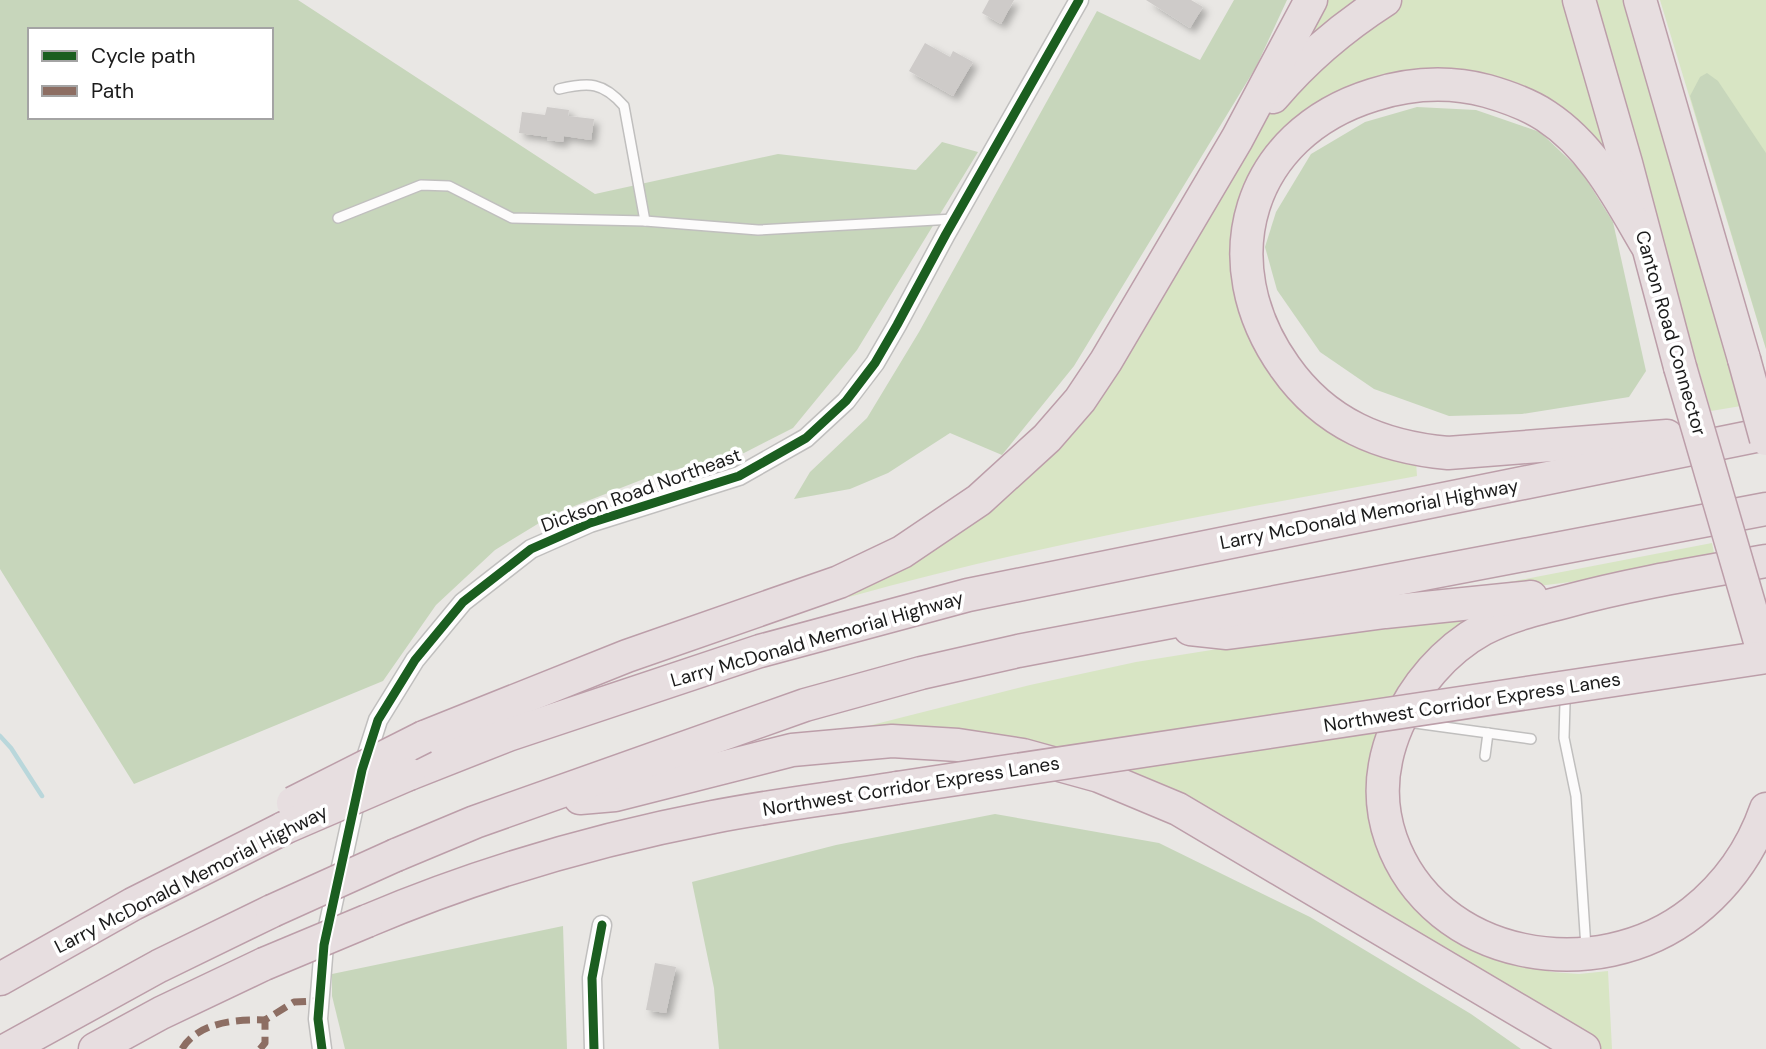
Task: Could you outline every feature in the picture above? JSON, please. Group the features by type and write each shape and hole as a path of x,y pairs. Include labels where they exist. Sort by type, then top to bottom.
{"highway":[{"path":"289,816 424,737 627,656 839,582 902,552 979,500 1047,438 1080,400 1132,319 1237,139 1311,0"},
{"path":"1237,139 1287,80 1322,46 1359,16 1385,0"},
{"name":"Canton Road Connector","path":"1579,0 1680,367 1764,656"},
{"path":"1640,0 1766,437"},
{"path":"1646,244 1592,156 1568,132 1545,115 1522,102 1471,87 1424,85 1357,100 1330,114 1283,152 1265,177 1253,205 1247,232 1245,262 1250,293 1260,324 1274,352 1292,378 1314,401 1338,419 1397,446 1448,453 1476,452 1644,439 1766,423 1753,391"},
{"name":"Larry McDonald Memorial Highway","path":"0,979 133,904 223,858 289,816 509,735 760,651 968,595 1766,437"},
{"path":"8,1049 183,954 396,855 475,822 805,705 1018,650 1766,509"},
{"path":"1766,561 1626,587 1533,610 1484,629 1462,642 1421,684 1399,720 1384,766 1382,792 1386,823 1397,856 1424,897 1440,912 1461,926 1507,946 1541,953 1574,955 1638,941 1692,913 1736,868 1754,838 1766,809"},
{"path":"1150,625 1227,633 1385,612 1626,587"},
{"name":"Northwest Corridor Express Lanes","path":"94,1049 161,1013 264,964 415,901 502,869 609,840 714,817 1764,656"},
{"path":"533,801 615,795 792,750 892,741 958,744 1023,755 1099,776 1178,809 1584,1049"}],"street":[{"name":"Dickson Road Northeast","path":"322,1049 318,1019 324,945 362,770 378,720 415,660 463,602 531,549 590,523 739,475 806,438 846,401 875,363 1079,0"},
{"path":"594,1049 592,978 602,925"}],"lane":[{"path":"559,89 578,85 601,86 613,93 624,106 645,221"},
{"path":"338,218 421,184 449,186 512,218 645,221 758,230 954,219"},
{"path":"1565,703 1564,738 1576,796 1587,953"},
{"path":"1399,720 1531,739"},
{"path":"1485,756 1488,733"}],"green space":[{"path":"0,0 298,0 595,194 778,154 916,170 942,142 978,152 857,350 793,428 744,453 654,475 554,514 495,550 436,605 383,681 134,784 0,569"},
{"path":"1234,0 1287,0 1256,67 1074,366 1002,455 950,433 888,473 850,489 794,499 810,472 867,418 919,332 1097,11 1200,60"},
{"path":"1318,0 1360,0 1299,51"},
{"path":"1403,0 1562,0 1608,152 1605,155 1438,74 1259,166 1253,339 1416,462 1417,476 1061,545 849,597 848,592 994,503 1274,108 1373,16"},
{"path":"1590,0 1627,0 1741,406 1711,411"},
{"path":"1660,0 1766,0 1766,349"},
{"path":"1707,73 1718,81 1766,153 1766,349 1690,96 1700,77"},
{"path":"1417,107 1476,110 1540,132 1581,171 1613,222 1646,371 1629,397 1522,414 1449,416 1374,389 1320,352 1277,290 1265,247 1276,212 1311,154 1365,122"},
{"path":"1712,543 1715,558 1635,574 1489,592 1489,586"},
{"path":"1499,607 1396,698 1051,750 860,728 1030,685 1136,662 1224,648 1469,619"},
{"path":"1386,728 1380,849 1500,957 1552,972 1579,974 1608,971 1612,1049 1600,1049 1117,768"},
{"path":"995,814 1159,843 1310,917 1471,1014 1521,1049 719,1049 714,988 692,882 836,845"},
{"path":"563,926 567,1049 345,1049 332,996 332,974"}],"building":[{"path":"989,0 1014,0 1001,24 982,13"},
{"path":"1146,0 1191,0 1203,7 1190,28"},
{"path":"925,43 950,57 953,51 973,62 953,96 909,71"},
{"path":"547,107 569,110 568,116 594,119 591,140 564,136 563,142 519,133 522,112 545,115"},
{"path":"655,963 676,967 666,1013 646,1010"}],"waterway":[{"path":"0,736 11,748 42,796"}],"marked path":[{"path":"260,1049 265,1043 265,1020 294,1002 314,1001"},
{"path":"182,1049 198,1033 219,1024 265,1020"}],"cycle path":[{"path":"322,1049 318,1019 324,945 362,770 378,720 415,660 463,602 531,549 590,523 739,476 806,438 846,401 875,363 1079,0"},
{"path":"594,1049 592,978 602,925"}]}
